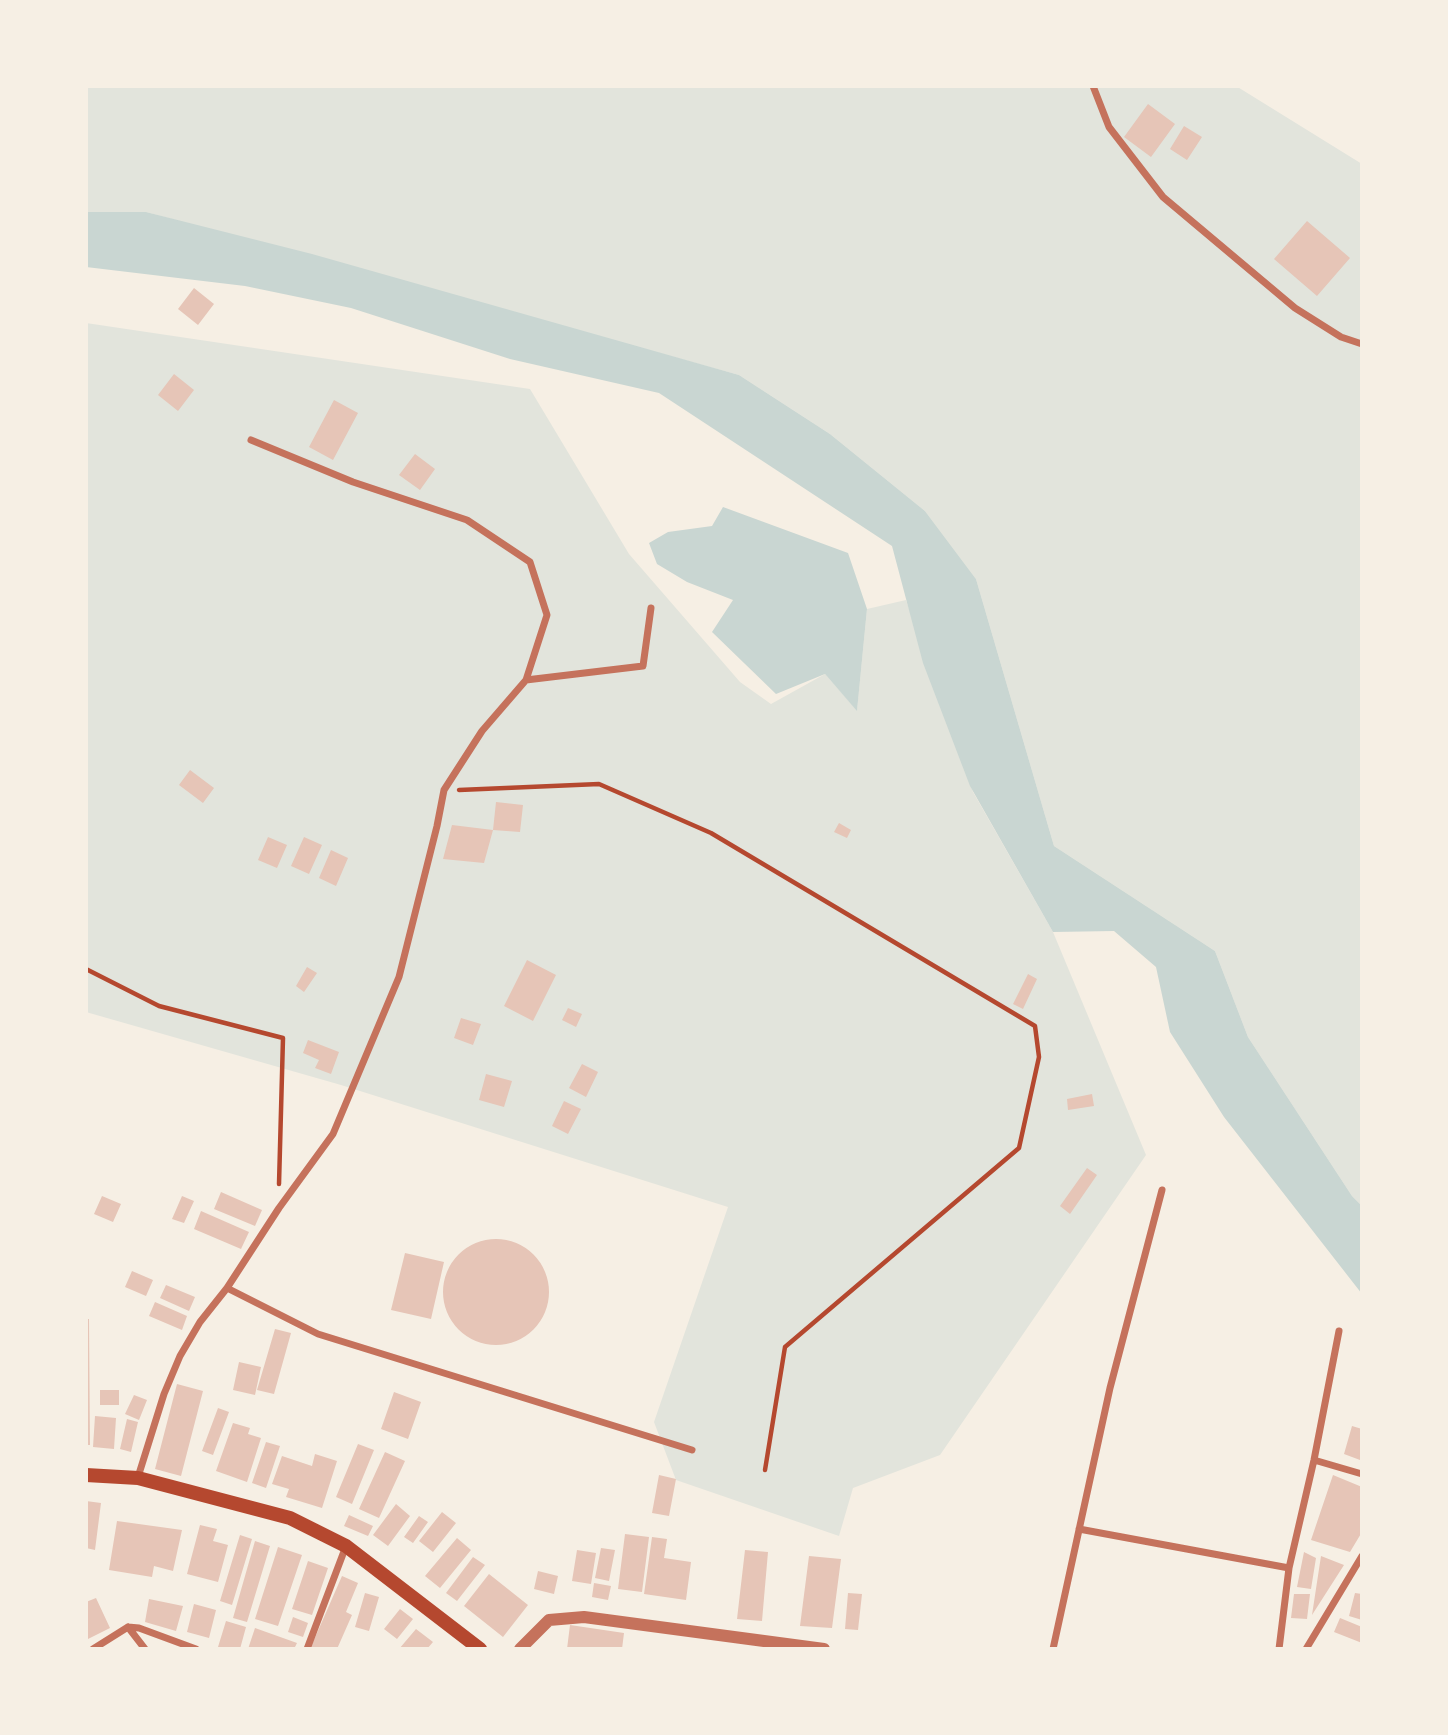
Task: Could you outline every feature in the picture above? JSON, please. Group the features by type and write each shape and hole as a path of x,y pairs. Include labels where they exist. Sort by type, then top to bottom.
{"main road":[{"path":"86,1475 138,1478 290,1518 346,1546 480,1649"}],"street":[{"path":"1093,86 1110,127 1163,197 1295,308 1341,337 1362,344"},
{"path":"138,1478 163,1394 180,1356 200,1322 333,1134 399,977 444,790 482,731 526,680 547,615 530,562 467,520 353,482 251,440"},
{"path":"526,680 643,666 651,608"},
{"path":"1053,1649 1110,1388 1162,1190"},
{"path":"226,1288 318,1334 692,1450"},
{"path":"1279,1649 1289,1568 1314,1460 1339,1331"},
{"path":"1314,1460 1362,1474"},
{"path":"1079,1529 1289,1568"},
{"path":"307,1649 346,1546"},
{"path":"1306,1649 1362,1556"},
{"path":"520,1649 548,1620 584,1617 824,1649"},
{"path":"93,1649 128,1627 139,1628 196,1649"},
{"path":"128,1627 145,1649"}],"path":[{"path":"444,790 600,784 711,832 1035,1026 1039,1057 1018,1148 785,1347 765,1470"},
{"path":"86,969 159,1006 283,1038 279,1208"}],"shaded area":[{"path":"86,86 1236,86 1362,164 1362,1206 1352,1196 1248,1037 1215,951 1054,846 976,579 925,511 830,434 739,375 146,212 86,212"},
{"path":"86,212 146,212 312,254 739,375 830,434 925,511 976,579 1054,846 1215,951 1248,1037 1352,1196 1362,1206 1362,1294 1224,1117 1170,1032 1156,967 1114,931 1053,932 970,786 923,663 892,546 659,393 510,359 351,308 245,286 86,267"},
{"path":"86,323 530,389 629,554 740,682 771,704 825,674 857,710 867,609 906,600 973,792 1053,932 1146,1155 940,1455 853,1488 839,1536 676,1480 654,1422 728,1207 341,1085 86,1012"},
{"path":"723,507 848,553 867,609 857,711 825,674 776,694 712,632 733,600 687,582 657,564 649,543 668,532 712,526"}],"building":[{"path":"1148,104 1175,124 1151,157 1124,137"},
{"path":"1184,126 1202,137 1187,160 1170,149"},
{"path":"1307,221 1350,258 1317,296 1274,259"},
{"path":"194,288 214,304 198,325 178,309"},
{"path":"174,374 194,390 178,411 158,395"},
{"path":"334,400 358,413 333,460 309,447"},
{"path":"415,454 435,469 420,490 399,475"},
{"path":"190,770 214,788 203,803 179,785"},
{"path":"496,802 523,805 520,832 493,830"},
{"path":"839,823 851,830 847,838 834,832"},
{"path":"452,825 493,830 484,863 443,859"},
{"path":"268,837 287,845 277,868 258,860"},
{"path":"304,837 322,845 309,874 291,866"},
{"path":"331,850 348,858 336,886 319,878"},
{"path":"527,960 556,975 533,1021 504,1006"},
{"path":"307,967 317,973 304,992 296,986"},
{"path":"1028,974 1037,979 1023,1009 1013,1004"},
{"path":"568,1008 582,1014 576,1027 562,1020"},
{"path":"461,1018 481,1024 473,1045 454,1038"},
{"path":"308,1040 339,1052 331,1074 315,1068 319,1060 303,1053"},
{"path":"582,1064 598,1072 586,1097 569,1088"},
{"path":"486,1074 512,1081 504,1107 479,1100"},
{"path":"1092,1094 1094,1106 1068,1110 1067,1099"},
{"path":"564,1101 581,1109 568,1134 552,1126"},
{"path":"1087,1168 1097,1175 1070,1214 1060,1206"},
{"path":"221,1192 262,1210 255,1226 214,1209"},
{"path":"102,1196 121,1204 113,1222 94,1214"},
{"path":"182,1196 194,1201 184,1223 172,1219"},
{"path":"201,1211 249,1232 241,1249 194,1229"},
{"path":"496,1239 516,1243 533,1255 545,1272 549,1292 545,1312 533,1329 516,1341 496,1345 476,1341 459,1329 447,1312 443,1292 447,1272 459,1255 476,1243"},
{"path":"405,1253 444,1262 431,1319 391,1310"},
{"path":"132,1271 153,1280 146,1296 125,1287"},
{"path":"166,1285 195,1297 189,1311 160,1298"},
{"path":"155,1302 187,1316 182,1330 149,1316"},
{"path":"86,1319 89,1319 90,1445 86,1445"},
{"path":"275,1329 291,1333 274,1394 257,1390"},
{"path":"239,1362 261,1367 255,1395 233,1390"},
{"path":"177,1384 203,1391 181,1476 155,1469"},
{"path":"100,1390 119,1390 119,1405 100,1405"},
{"path":"394,1392 421,1402 408,1439 381,1429"},
{"path":"134,1395 147,1400 139,1420 125,1414"},
{"path":"218,1408 229,1412 213,1455 202,1451"},
{"path":"95,1416 116,1418 114,1449 93,1447"},
{"path":"127,1419 138,1422 131,1452 120,1449"},
{"path":"233,1423 250,1428 248,1434 261,1438 247,1482 216,1471"},
{"path":"1352,1426 1362,1429 1360,1460 1344,1454"},
{"path":"266,1442 280,1446 266,1488 252,1483"},
{"path":"358,1444 374,1450 352,1504 336,1497"},
{"path":"385,1452 405,1461 379,1518 359,1509"},
{"path":"315,1454 337,1461 322,1508 286,1497 289,1489 272,1484 282,1456 312,1466"},
{"path":"659,1475 676,1479 669,1516 652,1513"},
{"path":"1333,1475 1362,1487 1362,1532 1350,1552 1311,1540"},
{"path":"86,1501 101,1503 95,1550 86,1548"},
{"path":"396,1504 410,1516 388,1546 373,1535"},
{"path":"442,1512 456,1523 433,1552 419,1541"},
{"path":"349,1515 373,1526 368,1536 344,1526"},
{"path":"419,1516 428,1522 413,1543 404,1537"},
{"path":"117,1521 182,1530 173,1571 154,1566 152,1577 109,1570"},
{"path":"200,1525 217,1529 213,1541 228,1545 218,1582 187,1574"},
{"path":"625,1534 649,1537 642,1592 618,1589"},
{"path":"240,1535 252,1539 232,1605 220,1601"},
{"path":"652,1537 667,1539 664,1558 691,1562 686,1600 644,1594"},
{"path":"457,1538 471,1550 440,1588 425,1576"},
{"path":"255,1541 270,1546 247,1622 233,1618"},
{"path":"278,1547 302,1555 278,1626 255,1619"},
{"path":"601,1548 615,1550 609,1581 595,1578"},
{"path":"577,1550 596,1553 591,1584 572,1581"},
{"path":"745,1550 768,1552 762,1621 737,1619"},
{"path":"1304,1552 1316,1558 1311,1589 1297,1587"},
{"path":"809,1556 841,1559 832,1628 800,1626"},
{"path":"1321,1556 1344,1565 1312,1615"},
{"path":"473,1557 485,1565 457,1601 446,1593"},
{"path":"308,1561 328,1568 312,1615 292,1609"},
{"path":"538,1571 558,1576 554,1594 534,1589"},
{"path":"489,1574 528,1605 503,1637 464,1606"},
{"path":"342,1576 358,1583 346,1612 352,1615 337,1649 310,1649"},
{"path":"594,1583 611,1586 608,1600 592,1597"},
{"path":"365,1593 379,1597 369,1631 355,1627"},
{"path":"848,1593 862,1594 858,1630 845,1629"},
{"path":"1355,1593 1362,1594 1362,1620 1349,1616"},
{"path":"1294,1594 1310,1594 1307,1619 1291,1618"},
{"path":"96,1598 110,1628 86,1640 86,1602"},
{"path":"149,1599 183,1606 176,1631 145,1622"},
{"path":"194,1604 216,1610 209,1638 187,1632"},
{"path":"400,1609 413,1619 397,1639 384,1629"},
{"path":"293,1617 308,1623 303,1637 288,1632"},
{"path":"1340,1618 1362,1627 1362,1643 1334,1632"},
{"path":"226,1621 246,1627 240,1649 218,1647"},
{"path":"570,1625 624,1633 622,1649 567,1649"},
{"path":"255,1628 297,1643 294,1649 248,1649"},
{"path":"416,1629 433,1642 427,1649 399,1649"}]}
